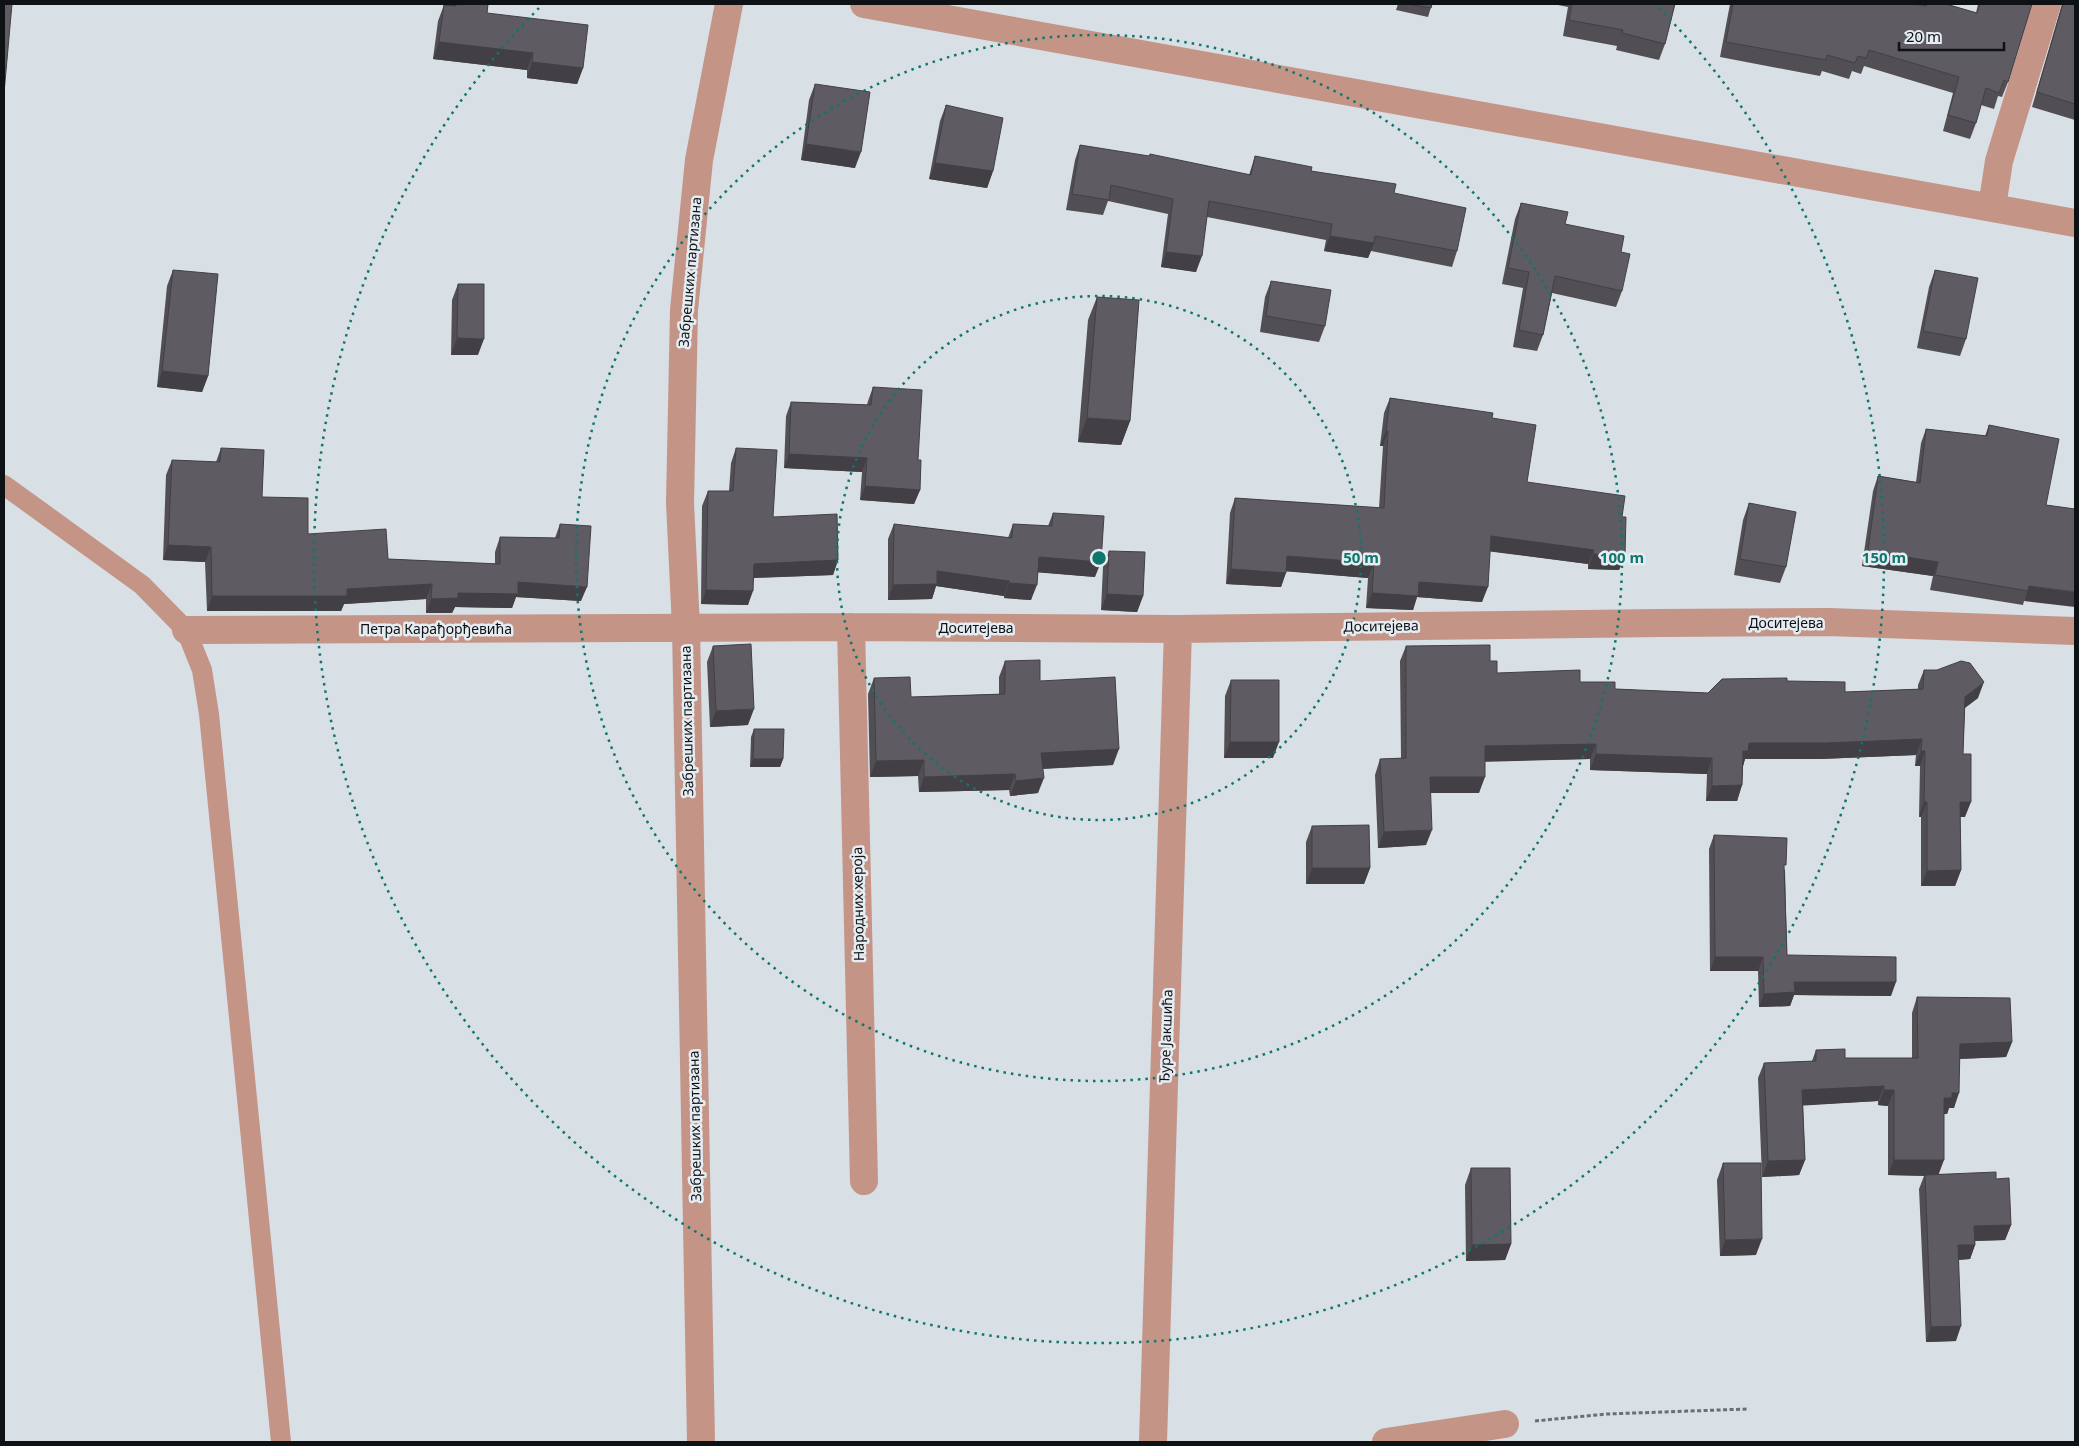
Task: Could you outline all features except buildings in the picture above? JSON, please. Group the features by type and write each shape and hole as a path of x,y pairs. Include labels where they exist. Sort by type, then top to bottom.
{"street":[{"name":"Забрешких партизана","path":"701,1442 686,627 680,503 684,310 699,160 729,4"},
{"path":"864,4 2075,223"},
{"path":"1992,207 1999,161 2047,4"},
{"name":"Доситејева","path":"686,627 1178,629 1829,622 2075,630"},
{"name":"Петра Карађорђевића","path":"186,630 686,627"},
{"name":"Народних хероја","path":"851,627 864,1181"},
{"name":"Ђуре Јакшића","path":"1153,1442 1178,629"},
{"path":"1386,1442 1505,1424"}],"lane":[{"path":"4,485 142,585 186,630 202,670 209,714 282,1442"}],"path":[{"path":"1505,1424 1608,1414 1747,1409"}]}
